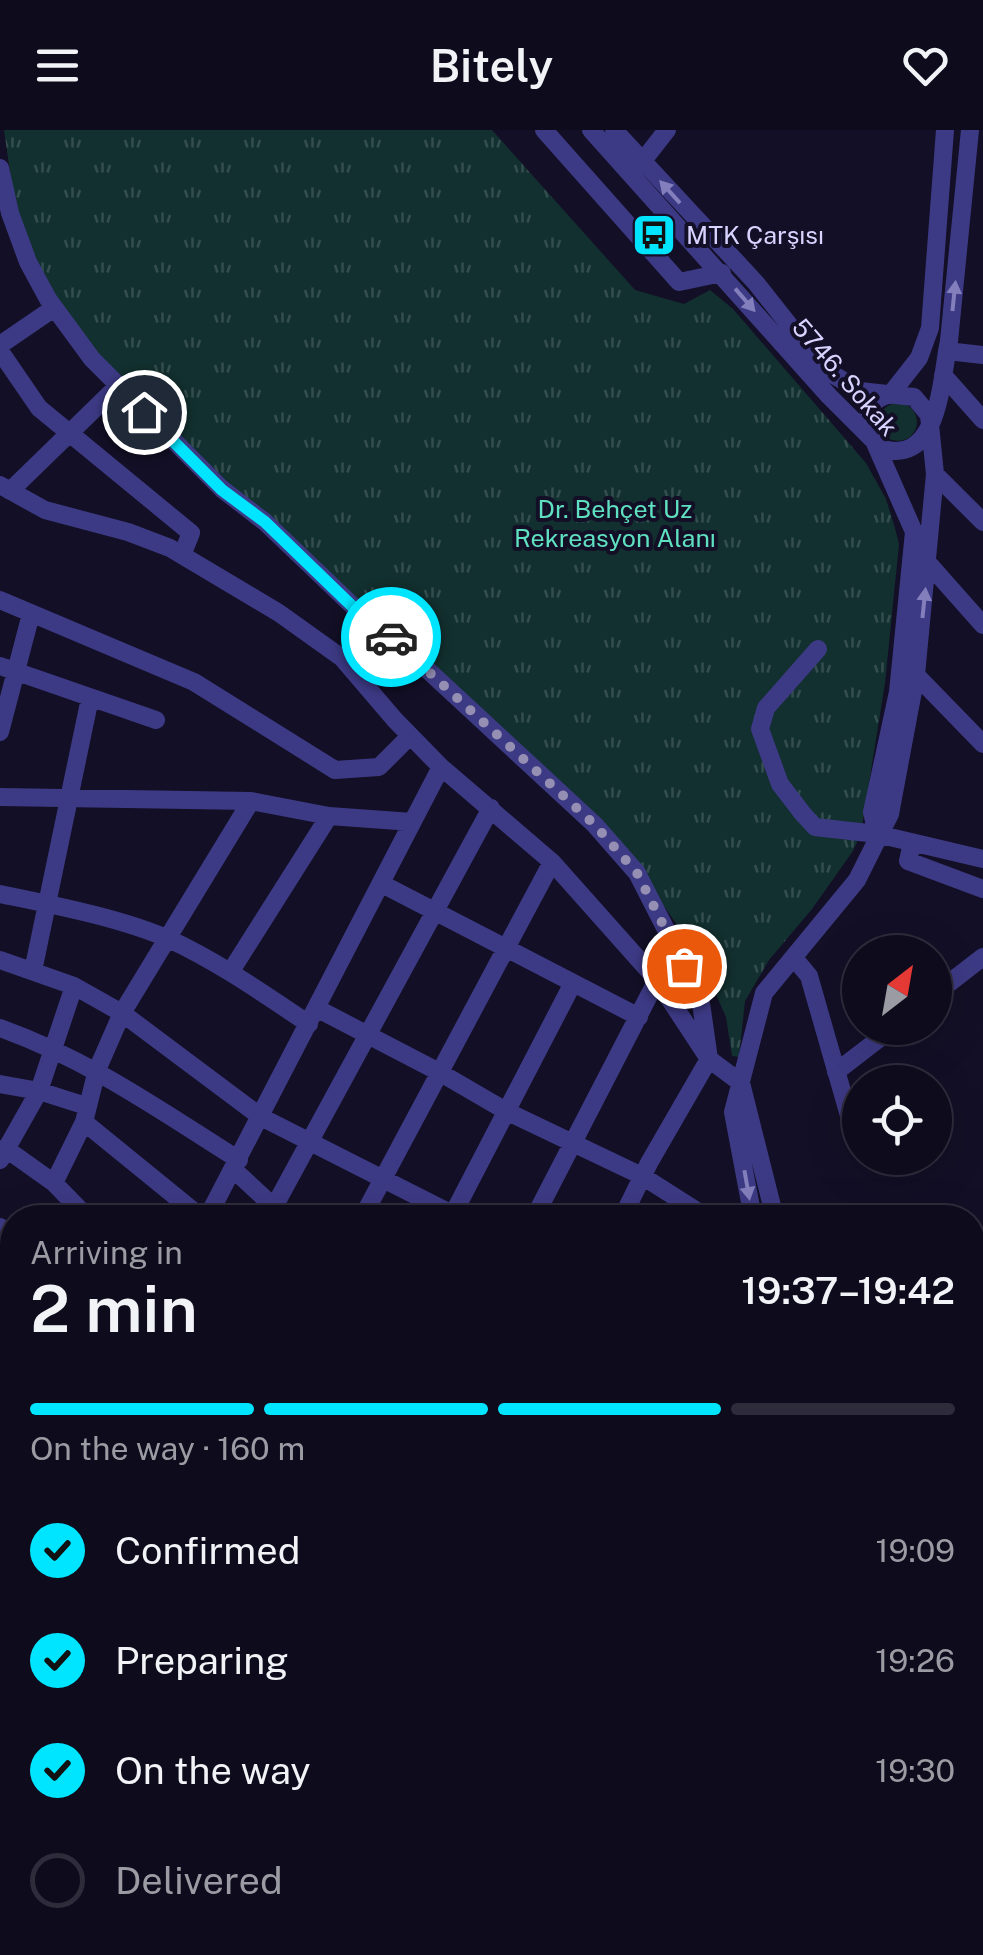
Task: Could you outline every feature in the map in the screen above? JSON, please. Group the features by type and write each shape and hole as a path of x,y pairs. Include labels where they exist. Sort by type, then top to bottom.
{"street":[{"path":"544,130 679,282 722,273"},
{"name":"5746. Sokak","path":"591,130 756,283 824,369 860,391 902,393 923,404 931,427 935,474 928,563 916,674 890,814 857,880 764,993 733,1112 751,1205"},
{"name":"5746. Sokak","path":"614,130 637,169 722,273 874,441 914,532 898,692 872,812 877,834"},
{"path":"597,190 637,169 668,130"},
{"name":"5746. Sokak","path":"890,394 919,358 930,328 945,130"},
{"name":"5746. Sokak","path":"931,427 947,352 970,130"},
{"path":"0,168 28,262 54,308 92,359 222,490 265,522 354,608 392,638 595,825 637,873 700,996 710,1060 628,1205"},
{"path":"54,308 0,348 40,408 190,533 182,555"},
{"path":"947,352 983,355"},
{"path":"942,375 983,420"},
{"path":"118,386 72,432 5,488 44,510 128,532 182,555 278,613 342,658 410,736 552,862 657,980 710,1060 740,1083 772,1205"},
{"path":"890,394 878,397 866,418 874,441 895,452 907,451 918,445 931,427"},
{"path":"935,474 983,522"},
{"path":"928,563 983,625"},
{"path":"0,600 194,682 336,770 380,767 410,736"},
{"path":"0,732 8,670 31,614"},
{"path":"818,649 766,708 760,729 780,784 815,827 877,834 983,859"},
{"path":"8,670 156,720"},
{"path":"916,674 983,744"},
{"path":"32,970 90,698"},
{"path":"212,1205 442,767"},
{"path":"0,797 251,801 329,816 412,822"},
{"path":"54,1183 85,1114 97,1070 122,1013 251,801"},
{"path":"275,1205 491,808"},
{"path":"231,972 329,816"},
{"path":"912,843 908,861 983,889"},
{"path":"369,1205 552,862"},
{"path":"382,884 639,1017"},
{"path":"0,894 168,938 313,1016 368,1034 506,1111 642,1176 688,1205"},
{"path":"952,981 983,957"},
{"path":"794,958 810,976 842,1092"},
{"path":"0,960 74,986 122,1013 261,1117 434,1205"},
{"path":"541,1205 657,980"},
{"path":"460,1205 573,983"},
{"path":"74,986 39,1091 3,1154 54,1183 75,1205"},
{"path":"0,1028 54,1048 97,1070 236,1165 272,1205"},
{"path":"836,1072 870,1045"},
{"path":"0,1084 39,1091 85,1114 189,1205"}],"green space":[{"name":"Dr. Behçet Uz Rekreasyon Alanı","path":"4,130 492,130 635,290 684,304 710,290 733,309 866,463 886,499 899,544 885,683 861,833 853,851 769,960 745,1001 739,1057 732,1056 726,1017 710,981 637,867 413,646 169,438 56,307 17,221"},
{"path":"898,403 911,409 917,422 911,435 898,441 885,435 879,422 885,409"}],"way so far":[{"path":"391,637 595,825 637,873 684,966"}],"place":[{"name":"MTK Çarşısı","path":"654,235"}],"route":[{"path":"144,412 222,490 265,522 354,608 391,637"}]}
